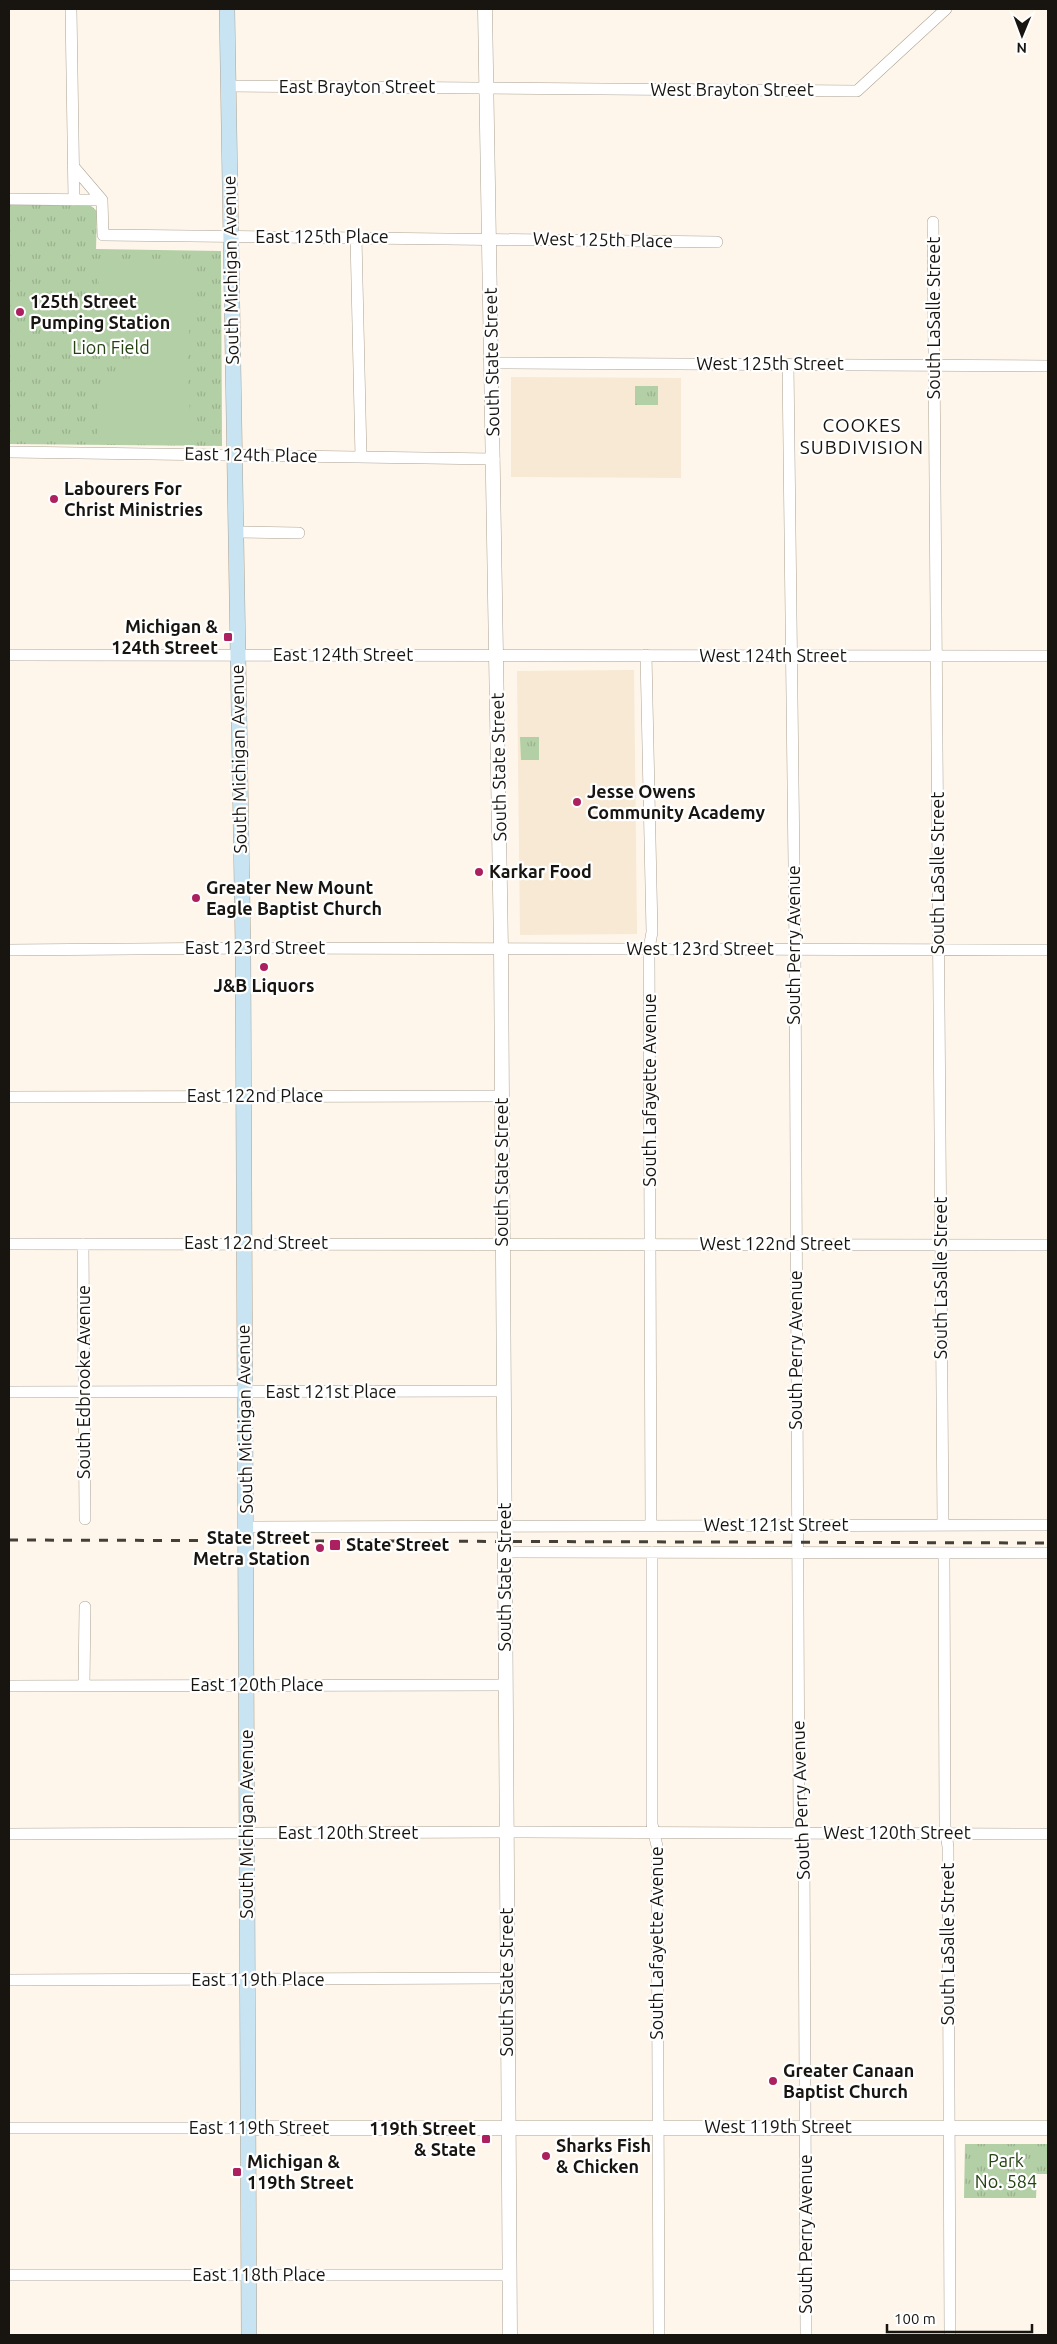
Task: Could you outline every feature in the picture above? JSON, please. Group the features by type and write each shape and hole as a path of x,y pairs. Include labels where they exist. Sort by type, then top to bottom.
{"main road":[{"name":"South Michigan Avenue","path":"227,9 243,948 249,2335"}],"street":[{"path":"71,9 74,200"},
{"name":"South State Street","path":"485,9 501,948 510,2335"},
{"name":"West Brayton Street","path":"487,88 856,91 946,9"},
{"name":"East Brayton Street","path":"228,86 487,88"},
{"path":"73,166 102,200"},
{"path":"9,199 102,200"},
{"name":"East 125th Place","path":"102,200 103,234 490,239"},
{"name":"South LaSalle Street","path":"933,222 943,1525"},
{"path":"356,237 361,457"},
{"name":"West 125th Place","path":"490,239 717,242"},
{"name":"West 125th Street","path":"492,363 1048,366"},
{"name":"South Perry Avenue","path":"788,364 795,950 799,1824 804,1845 806,2335"},
{"name":"East 124th Place","path":"9,452 494,458"},
{"path":"235,532 299,533"},
{"name":"East 124th Street","path":"9,655 497,655"},
{"name":"West 124th Street","path":"497,655 1048,656"},
{"name":"South Lafayette Avenue","path":"646,655 652,932 649,949 651,1525"},
{"name":"East 123rd Street","path":"9,950 501,948"},
{"name":"West 123rd Street","path":"501,948 1048,950"},
{"name":"East 122nd Place","path":"9,1097 502,1096"},
{"name":"West 122nd Street","path":"503,1243 1048,1244"},
{"name":"East 122nd Street","path":"9,1244 503,1243"},
{"name":"South Edbrooke Avenue","path":"83,1244 85,1519"},
{"name":"East 121st Place","path":"9,1392 504,1391"},
{"name":"West 121st Street","path":"246,1527 1048,1525"},
{"name":"West 121st Street","path":"505,1552 1048,1553"},
{"name":"South Lafayette Avenue","path":"652,1552 652,1824 657,1846 659,2335"},
{"name":"South LaSalle Street","path":"944,1553 950,2335"},
{"path":"84,1686 85,1607"},
{"name":"East 120th Place","path":"9,1686 505,1685"},
{"name":"West 120th Street","path":"506,1832 1048,1834"},
{"name":"East 120th Street","path":"9,1834 506,1832"},
{"name":"East 119th Place","path":"9,1980 507,1978"},
{"name":"West 119th Street","path":"508,2127 1048,2128"},
{"name":"East 119th Street","path":"9,2128 508,2127"},
{"name":"East 118th Place","path":"9,2275 509,2275"}],"shaded area":[{"path":"511,377 681,378 681,478 511,477"},
{"name":"Jesse Owens Community Academy","path":"634,670 637,934 520,935 517,671"}],"green space":[{"name":"Lion Field","path":"9,204 91,206 97,211 96,249 221,251 222,446 9,444"},
{"path":"182,262 194,277 187,358 191,433 178,445 97,444 97,398 140,357 98,315 99,266"},
{"path":"635,386 658,386 658,405 635,405"},
{"path":"520,737 539,737 539,760 521,760"},
{"name":"Park No. 584","path":"965,2144 1048,2144 1048,2174 1037,2174 1036,2198 964,2198"}],"railway":[{"path":"9,1540 1048,1543"}],"place":[{"name":"125th Street Pumping Station","path":"20,312"},
{"name":"Labourers For Christ Ministries","path":"54,499"},
{"name":"Michigan & 124th Street","path":"228,637"},
{"name":"Jesse Owens Community Academy","path":"577,802"},
{"name":"Karkar Food","path":"479,872"},
{"name":"Greater New Mount Eagle Baptist Church","path":"196,898"},
{"name":"J&B Liquors","path":"264,967"},
{"name":"State Street","path":"335,1545"},
{"name":"State Street Metra Station","path":"320,1548"},
{"name":"Greater Canaan Baptist Church","path":"773,2081"},
{"name":"119th Street & State","path":"486,2139"},
{"name":"Sharks Fish & Chicken","path":"546,2156"},
{"name":"Michigan & 119th Street","path":"237,2172"}],"district":[{"name":"COOKES SUBDIVISION","path":"862,436"}]}
